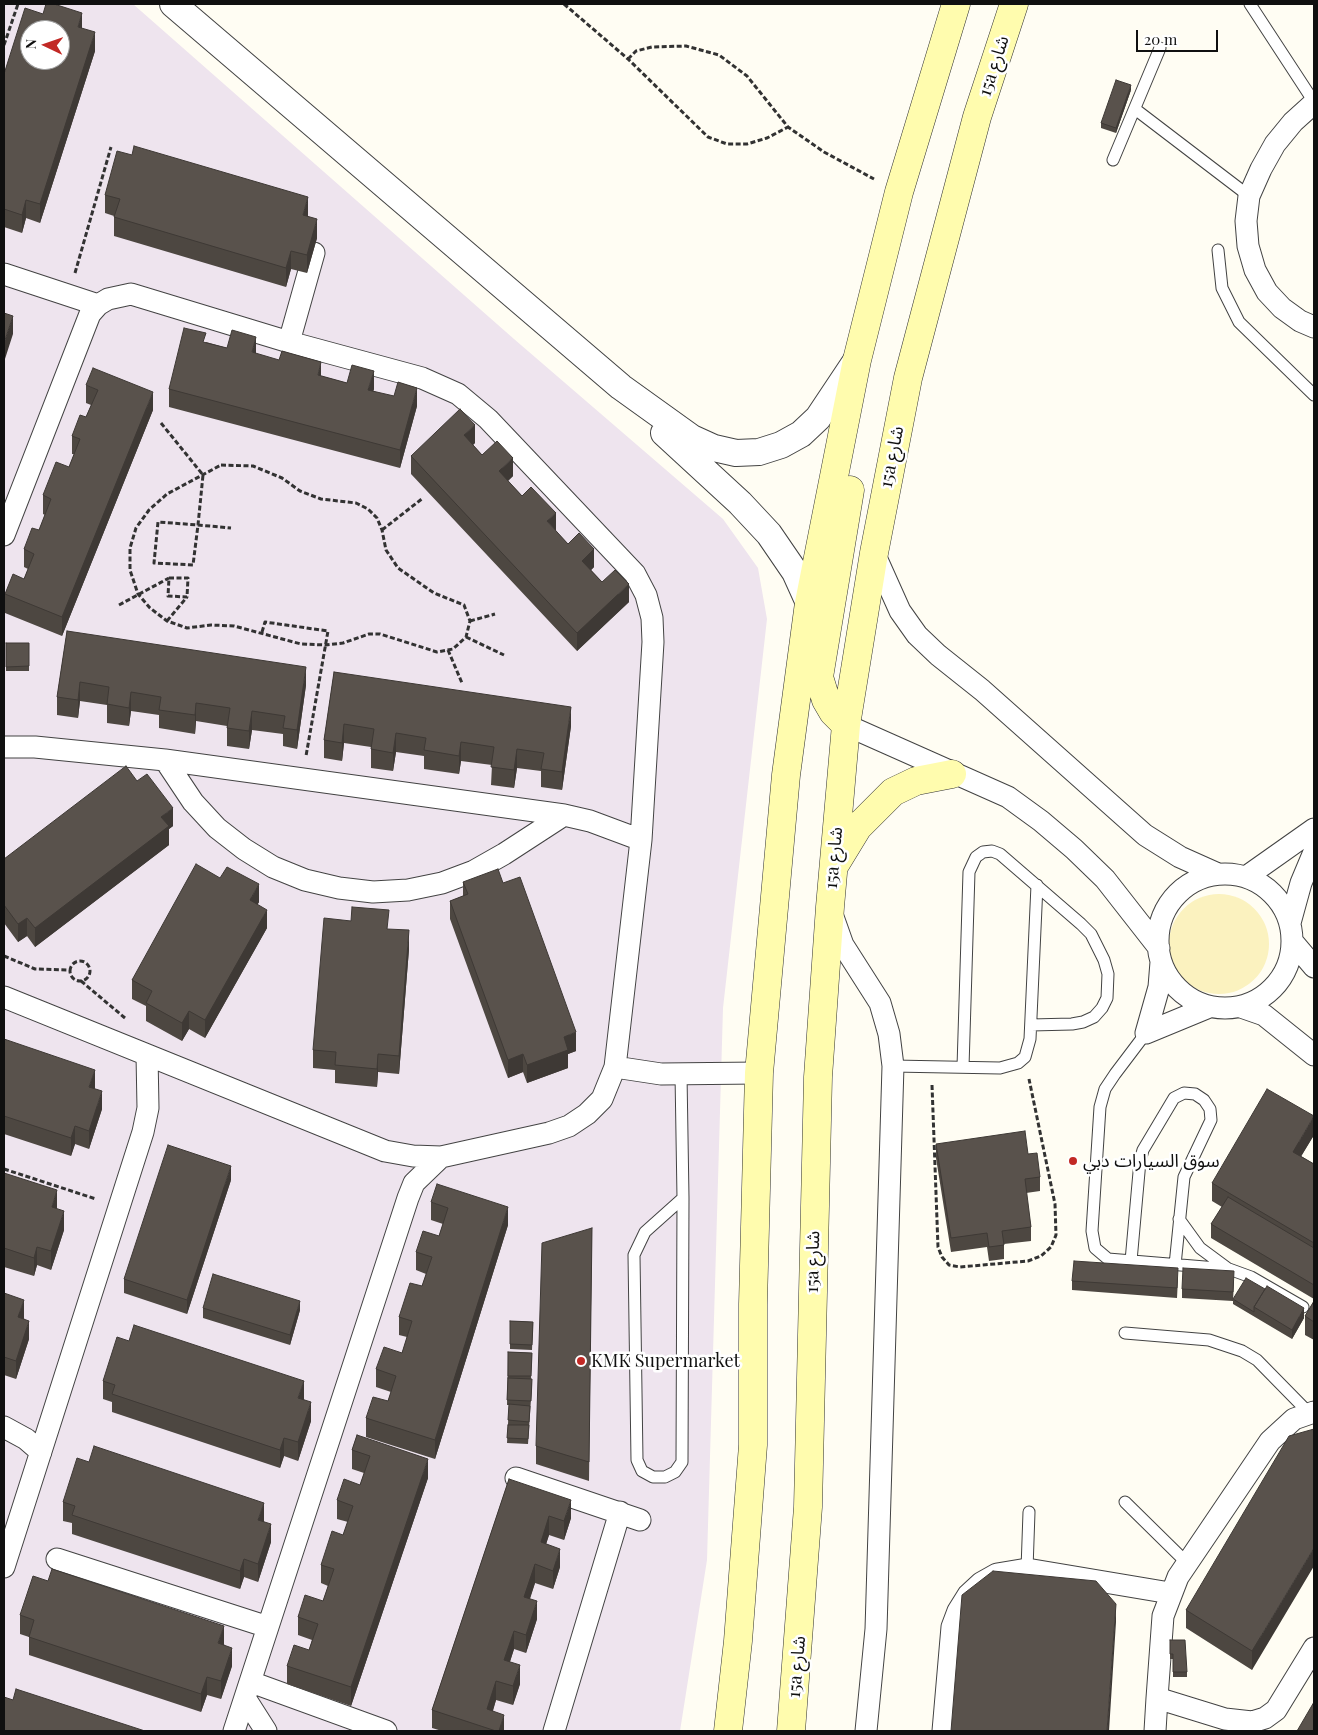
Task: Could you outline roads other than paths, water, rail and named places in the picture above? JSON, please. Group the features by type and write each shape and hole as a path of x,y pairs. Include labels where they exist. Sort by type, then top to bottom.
{"main road":[{"path":"728,1731 738,1641 753,1445 753,1304 759,1073 778,845 809,603 857,360 899,192 956,4"},
{"name":"15a شارع","path":"791,1731 808,1507 818,1077 833,868 846,725 893,449 931,286 977,117 1014,4"},
{"path":"846,725 833,712 826,700 819,678 861,424 862,396 857,360"},
{"path":"833,868 858,827 893,792 916,782 952,774"}],"street":[{"path":"173,4 621,387 692,438 714,448 736,453 759,452 781,445 794,438 818,418 857,360"},
{"path":"1314,102 1293,122 1275,144 1260,169 1249,196 1246,221 1248,246 1255,270 1268,292 1282,308 1300,321 1314,327"},
{"path":"289,342 314,253"},
{"path":"4,274 98,305"},
{"path":"4,535 86,326 98,305 119,295 131,294 289,342 422,378 458,394 494,426 635,574 646,595 650,610 653,642 640,840 615,1067 602,1099 569,1126 549,1133 442,1157 412,1156 385,1151 4,996"},
{"path":"621,387 662,432 740,503 769,534 796,572 809,603"},
{"path":"874,553 886,586 900,611 917,635 938,655 982,690 1145,835 1180,857 1218,874 1246,877 1265,887 1281,903 1291,932 1314,967"},
{"path":"846,725 952,774 972,780 1008,797 1041,821 1104,879 1133,912 1160,955 1172,982 1189,998 1209,1007"},
{"path":"4,747 13,745 165,760 564,815 598,824 640,840"},
{"path":"165,760 194,802 217,828 244,849 273,867 305,880 339,888 373,892 408,890 442,883 474,871 564,815"},
{"path":"1246,877 1314,829"},
{"path":"1241,1007 1262,998 1278,983 1289,963 1291,932 1301,882 1314,852"},
{"path":"1146,1033 1159,987 1162,920 1168,907 1180,891 1198,880 1218,874"},
{"path":"830,907 843,945 880,1003 889,1034 893,1066 876,1628 866,1731"},
{"path":"1146,1033 1209,1007 1241,1007 1264,1015 1314,1055"},
{"path":"4,1568 143,1132 148,1108 140,1052"},
{"path":"615,1067 645,1073 759,1073"},
{"path":"234,1731 408,1198 414,1183 442,1157"},
{"path":"1155,1731 1160,1640 1163,1616 1170,1593 1187,1563 1270,1441 1294,1419 1311,1412"},
{"path":"4,1427 26,1439 40,1452"},
{"path":"516,1478 640,1520"},
{"path":"554,1731 620,1512"},
{"path":"57,1559 268,1627"},
{"path":"943,1731 952,1627 958,1610 968,1595 981,1583 997,1574 1027,1569 1170,1593"},
{"path":"1157,1698 1225,1719 1252,1722 1265,1718 1276,1710 1314,1648"},
{"path":"248,1690 266,1731"},
{"path":"248,1690 386,1731"}],"lane":[{"path":"1250,4 1314,102"},
{"path":"1113,160 1160,48"},
{"path":"1135,109 1249,196"},
{"path":"1218,250 1222,288 1239,322 1314,395"},
{"path":"963,1067 971,864 983,852 992,851 1000,854 1091,934 1104,960 1109,986 1107,998 1102,1008 1083,1022 1031,1025"},
{"path":"893,1066 1010,1067 1025,1057 1029,1048 1031,1025 1037,886"},
{"path":"1146,1033 1106,1089 1100,1107 1097,1125 1092,1240 1095,1248 1108,1259 1229,1269 1251,1277 1303,1307"},
{"path":"681,1074 682,1198 682,1462 675,1472 665,1477 653,1477 642,1471 636,1460 634,1254 645,1232 682,1198"},
{"path":"1131,1261 1140,1161 1143,1150 1174,1098 1184,1093 1195,1094 1204,1100 1210,1109 1211,1120 1184,1177 1176,1265"},
{"path":"1179,1219 1200,1248 1229,1269"},
{"path":"1125,1334 1209,1340 1242,1350 1257,1360 1311,1412"},
{"path":"1125,1502 1187,1563"},
{"path":"1027,1569 1030,1512"}],"place":[{"name":"سوق السيارات دبي","path":"1073,1161"},
{"name":"KMK Supermarket","path":"581,1361"}]}
